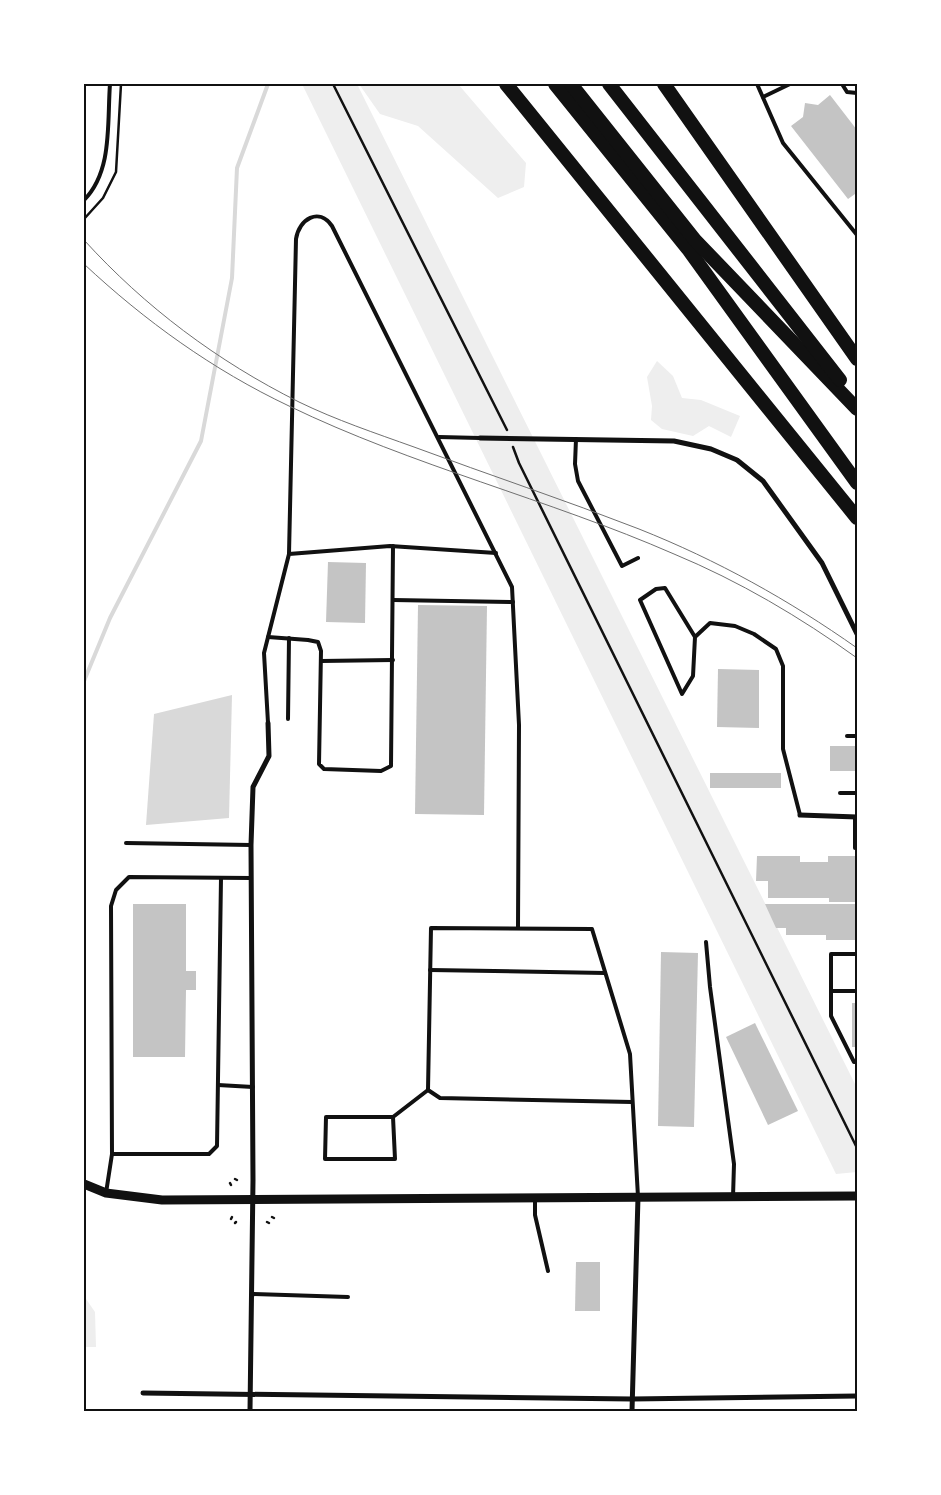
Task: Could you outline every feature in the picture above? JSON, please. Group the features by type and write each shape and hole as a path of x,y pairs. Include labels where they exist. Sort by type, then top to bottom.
{"highway":[{"path":"506,84 857,518"},
{"path":"555,84 688,249 857,482"},
{"path":"571,84 696,240 857,409"},
{"path":"609,84 857,402"},
{"path":"664,84 857,359"}],"street":[{"path":"480,438 674,441 711,449 737,460 763,481 822,562 857,634"},
{"path":"250,1411 253,1200 251,845 253,787 269,756 268,723"},
{"path":"800,815 856,817"},
{"path":"84,1184 106,1193 162,1200 857,1196"},
{"path":"632,1411 638,1197"},
{"path":"143,1393 251,1396 632,1399 857,1396"}],"lane":[{"path":"84,200 95,186 103,168 110,84"},
{"path":"757,84 783,143 857,235"},
{"path":"763,97 790,84"},
{"path":"842,84 846,92 857,94"},
{"path":"268,723 264,653 290,554 296,239 302,223 308,218 323,218 332,226 512,586 519,726 518,928"},
{"path":"439,437 480,438"},
{"path":"576,439 575,464 578,481 613,549 622,566 638,558"},
{"path":"290,554 393,546 496,553"},
{"path":"268,637 318,642 321,651 319,764 324,769 381,771 391,766 393,546"},
{"path":"695,637 665,588 656,588 640,600 682,694 693,676 695,637 710,623 724,624 754,634 776,649 783,666 783,749 800,815"},
{"path":"393,600 512,602"},
{"path":"288,718 290,638"},
{"path":"321,661 393,660"},
{"path":"847,736 857,736"},
{"path":"840,793 857,793"},
{"path":"854,848 856,817"},
{"path":"126,843 251,845"},
{"path":"106,1193 112,1154 111,906 116,890 129,877 251,878"},
{"path":"112,1154 209,1154 217,1146 221,878"},
{"path":"428,1090 431,928 592,929 630,1054 638,1197"},
{"path":"706,942 710,987 734,1164 734,1197"},
{"path":"857,954 831,954 831,1016 854,1062 857,1062"},
{"path":"430,970 605,973"},
{"path":"831,991 857,991"},
{"path":"218,1085 252,1086"},
{"path":"428,1090 440,1098 632,1102"},
{"path":"392,1117 395,1160 325,1159 326,1117 392,1117 428,1090"},
{"path":"535,1197 535,1215 548,1271"},
{"path":"252,1294 348,1297"}],"path":[{"path":"333,84 499,411 519,463 857,1148"}],"shaded area":[{"path":"302,84 357,84 857,1088 857,1172 836,1174"},
{"path":"359,84 458,84 526,163 524,187 498,198 418,126 380,114"},
{"path":"657,361 673,376 682,398 701,400 740,416 731,437 709,426 693,436 662,429 651,420 652,406 647,377"},
{"path":"232,695 229,818 146,825 154,714"},
{"path":"84,1296 95,1312 96,1347 84,1347"}],"building":[{"path":"830,95 857,130 857,196 855,194 848,199 791,126 803,117 805,103 818,105"},
{"path":"328,562 366,563 365,623 326,622"},
{"path":"418,605 487,606 484,815 415,814"},
{"path":"718,669 759,670 759,728 717,727"},
{"path":"830,746 857,746 857,771 830,771"},
{"path":"710,773 781,773 781,788 710,788"},
{"path":"757,856 800,856 800,862 828,862 828,856 857,856 857,902 829,902 829,898 768,898 768,881 756,881"},
{"path":"133,904 186,904 186,971 196,971 196,990 186,990 185,1057 133,1057"},
{"path":"765,904 857,904 857,940 826,940 826,935 786,935 786,928 776,928"},
{"path":"661,952 698,953 694,1127 658,1126"},
{"path":"852,1003 857,1003 857,1047 852,1047"},
{"path":"755,1023 798,1111 768,1125 726,1037"},
{"path":"576,1262 600,1262 600,1311 575,1311"}],"waterway":[{"path":"84,681 110,618 201,441 232,278 237,168 268,84"}],"tram line":[{"path":"84,240 132,288 184,331 239,369 299,402 356,426 583,508 668,541 779,597 857,648"},
{"path":"84,264 131,305 181,343 233,377 261,392 384,447 626,534 698,565 769,601 814,628 857,658"}]}
